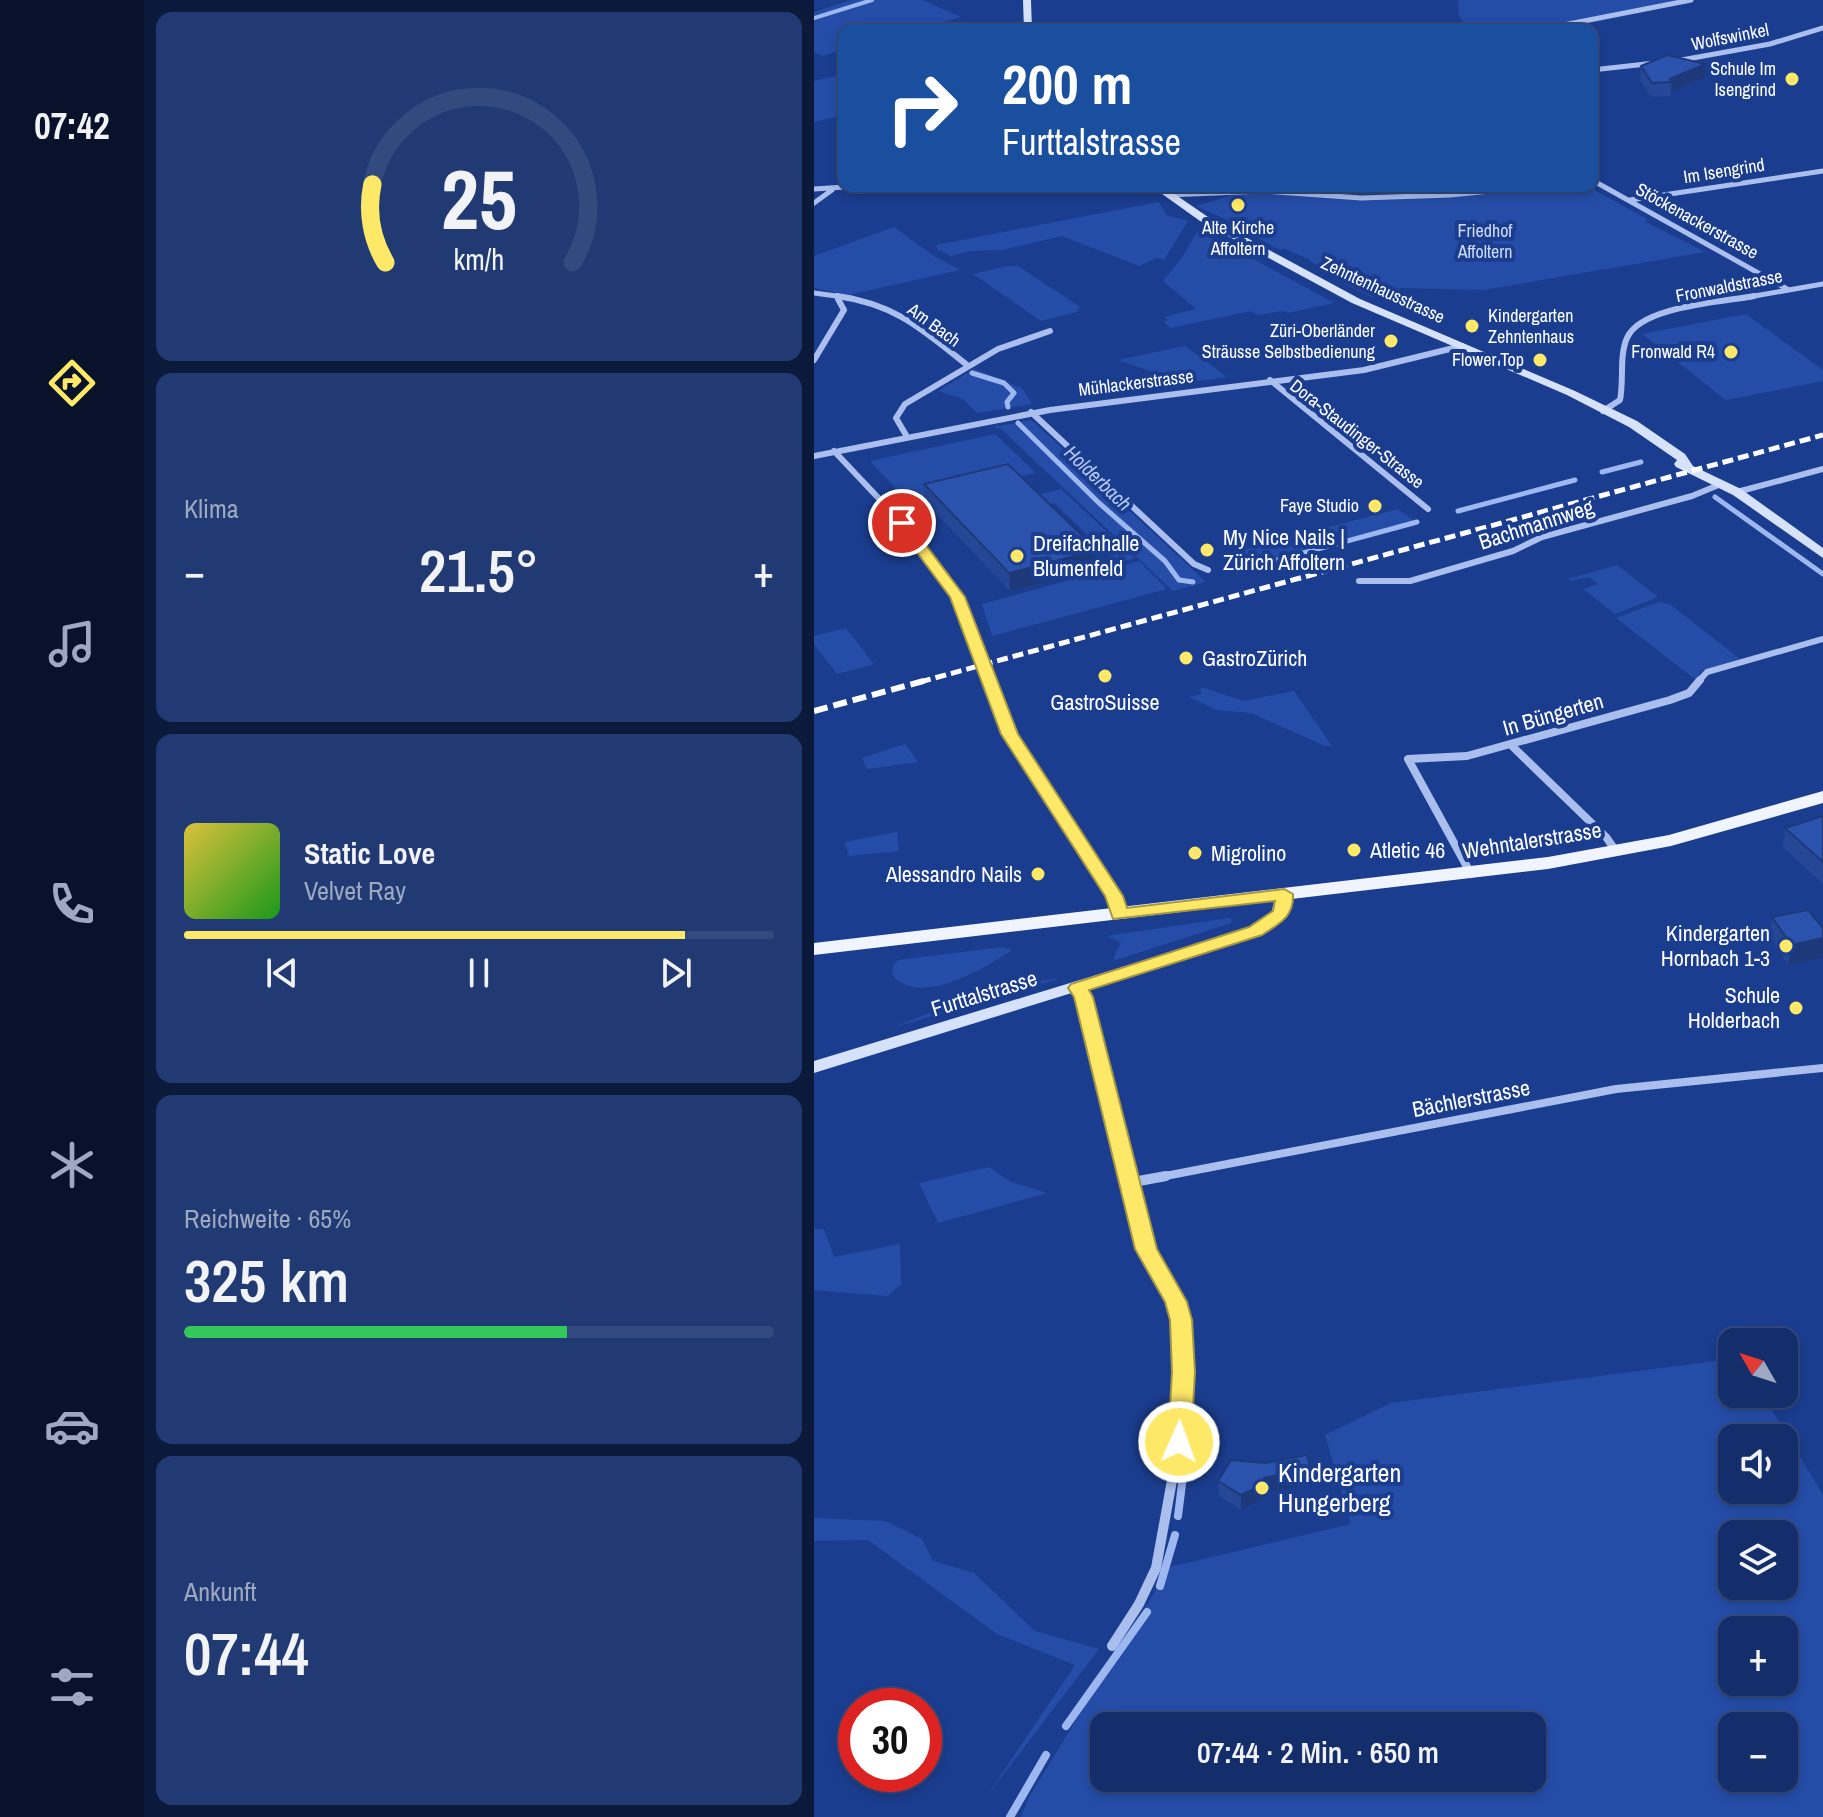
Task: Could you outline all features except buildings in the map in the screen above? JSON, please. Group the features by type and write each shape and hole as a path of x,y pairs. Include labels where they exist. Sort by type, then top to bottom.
{"main road":[{"name":"Wehntalerstrasse","path":"814,949 1471,875 1671,840 1823,797"}],"street":[{"path":"1027,0 1028,24"},
{"path":"1569,24 1691,0"},
{"name":"Wolfswinkel","path":"1672,61 1770,44 1823,28"},
{"path":"1598,69 1656,63"},
{"name":"Im Isengrind","path":"1629,200 1823,171"},
{"name":"Stöckenackerstrasse","path":"1598,183 1787,289"},
{"path":"814,189 838,189"},
{"path":"814,203 832,190"},
{"name":"Zehntenhausstrasse","path":"1164,192 1218,227 1356,301 1571,393 1603,411 1669,460 1737,492 1823,554"},
{"path":"1168,195 1193,192"},
{"path":"1281,192 1361,198 1480,192"},
{"name":"Fronwaldstrasse","path":"1603,411 1620,400 1622,350 1631,329 1641,321 1665,312 1823,284"},
{"name":"Am Bach","path":"814,293 838,299 871,301 903,317 967,365"},
{"path":"814,360 844,310 838,299"},
{"path":"906,435 897,423 900,408 967,365 1021,339 1050,331"},
{"name":"Mühlackerstrasse","path":"814,456 1031,412 1372,367 1462,346"},
{"name":"Dora-Staudinger-Strasse","path":"1270,380 1428,509"},
{"path":"1031,412 1194,564 1208,570"},
{"path":"834,451 902,523 957,597 1009,734 1114,896 1119,915"},
{"path":"1737,492 1823,469"},
{"name":"Bachmannweg","path":"1359,581 1410,581 1513,551 1542,537 1692,496 1721,484"},
{"name":"In Büngerten","path":"1471,875 1408,759 1467,756 1670,700 1689,693 1707,672 1823,639"},
{"path":"1511,745 1606,837 1616,851"},
{"name":"Furttalstrasse","path":"814,1067 1256,931 1280,915 1284,908 1284,894"},
{"path":"1078,988 1084,997 1146,1249 1176,1302 1181,1320 1183,1372 1179,1442 1156,1568 1139,1604 1112,1646"},
{"name":"Bächlerstrasse","path":"1128,1183 1616,1089 1823,1068"}],"green space":[{"path":"852,0 922,0 961,17 937,24 838,24 838,52 822,56 814,52 814,12"},
{"path":"1458,0 1685,0 1565,24 1465,24 1459,17"},
{"path":"838,75 838,116 814,122 814,81"},
{"name":"Friedhof Affoltern","path":"1242,192 1356,199 1495,192 1598,192 1647,219 1646,222 1705,252 1483,290 1401,288 1373,298 1335,279 1308,259 1278,249 1247,232 1247,229 1196,206"},
{"path":"1159,202 1166,215 1188,221 1164,260 1157,258 1139,266 1062,236 1002,250 971,251 951,256 938,250 936,245"},
{"path":"894,227 934,256 960,270 848,295 814,288 814,256"},
{"path":"1199,229 1334,303 1288,313 1257,315 1251,311 1171,328 1164,322 1168,320 1164,317 1196,309 1163,281"},
{"path":"1018,266 1080,307 1077,312 1041,321 973,274"},
{"name":"Fronwald R4","path":"1746,314 1823,370 1823,381 1726,400 1642,334"},
{"path":"1185,346 1227,377 1185,383 1118,360"},
{"path":"974,369 1022,388 1032,404 977,413 963,399 938,391"},
{"path":"1031,420 1206,582 1173,591 1001,429 993,427"},
{"path":"995,434 1036,473 908,501 870,461"},
{"path":"1061,489 1135,558 1117,563 1054,503 1043,506 1033,496"},
{"path":"1398,509 1416,522 1235,571 1219,556"},
{"path":"1139,561 1167,589 992,636 982,604"},
{"path":"1617,565 1658,597 1615,614 1583,589 1598,584 1589,577 1568,579"},
{"path":"1659,602 1671,605 1740,659 1703,670 1696,680 1616,618"},
{"path":"846,628 874,664 837,674 814,644 814,636"},
{"path":"1205,688 1243,701 1294,691 1332,746 1325,746 1251,713 1217,710 1189,697 1202,694 1199,689"},
{"path":"905,744 918,762 867,769 862,758"},
{"path":"897,832 899,851 849,856 845,842"},
{"path":"1229,918 1231,923 1116,960 1113,959 1121,943 1107,936"},
{"path":"1003,947 1012,950 953,982 919,988 905,984 892,975 893,966 898,960"},
{"path":"1057,979 892,1028 978,993"},
{"path":"989,1167 1011,1182 1047,1193 938,1223 919,1183"},
{"path":"814,1229 824,1229 834,1257 900,1244 901,1284 888,1296 814,1290"},
{"path":"1718,1361 1718,1408 1770,1408 1780,1424 1718,1424 1718,1504 1798,1504 1798,1454 1823,1495 1823,1817 1021,1817 1029,1797 1170,1567 1351,1524 1325,1435 1391,1403"},
{"path":"814,1518 885,1521 922,1539 933,1561 974,1573 1035,1631 1099,1649 987,1796 1075,1665 997,1634 868,1540 814,1541"}],"waterway":[{"path":"814,18 872,0"},
{"name":"Holderbach","path":"972,373 1004,383 1014,393 1007,402 1008,407"},
{"name":"Holderbach","path":"1018,423 1099,503 1165,561 1179,580 1193,582"},
{"name":"Holderbach","path":"1602,472 1641,462"},
{"name":"Holderbach","path":"1458,511 1575,480"},
{"name":"Holderbach","path":"1715,497 1823,574"},
{"name":"Holderbach","path":"1237,571 1417,522"},
{"path":"1178,1516 1186,1452"},
{"path":"1160,1586 1175,1535"},
{"path":"1066,1726 1147,1612"},
{"path":"1010,1817 1046,1755"}],"railway":[{"path":"920,682 1823,435"},
{"path":"814,711 927,680"}],"place":[{"name":"Schule Im Isengrind","path":"1792,79"},
{"name":"Alte Kirche Affoltern","path":"1238,205"},
{"name":"Kindergarten Zehntenhaus","path":"1472,326"},
{"name":"Züri-Oberländer Sträusse Selbstbedienung","path":"1391,341"},
{"name":"Fronwald R4","path":"1731,352"},
{"name":"Flower Top","path":"1540,360"},
{"name":"Faye Studio","path":"1375,506"},
{"name":"My Nice Nails | Zürich Affoltern","path":"1207,550"},
{"name":"Dreifachhalle Blumenfeld","path":"1017,556"},
{"name":"GastroZürich","path":"1186,658"},
{"name":"GastroSuisse","path":"1105,676"},
{"name":"Atletic 46","path":"1354,850"},
{"name":"Migrolino","path":"1195,853"},
{"name":"Alessandro Nails","path":"1038,874"},
{"name":"Kindergarten Hornbach 1-3","path":"1786,946"},
{"name":"Schule Holderbach","path":"1796,1008"},
{"name":"Kindergarten Hungerberg","path":"1262,1488"}],"route":[{"path":"902,523 957,597 1009,734 1114,896 1119,915 1284,894 1284,908 1280,915 1256,931 1078,988 1084,997 1146,1249 1176,1302 1181,1320 1184,1345 1179,1442"}]}
